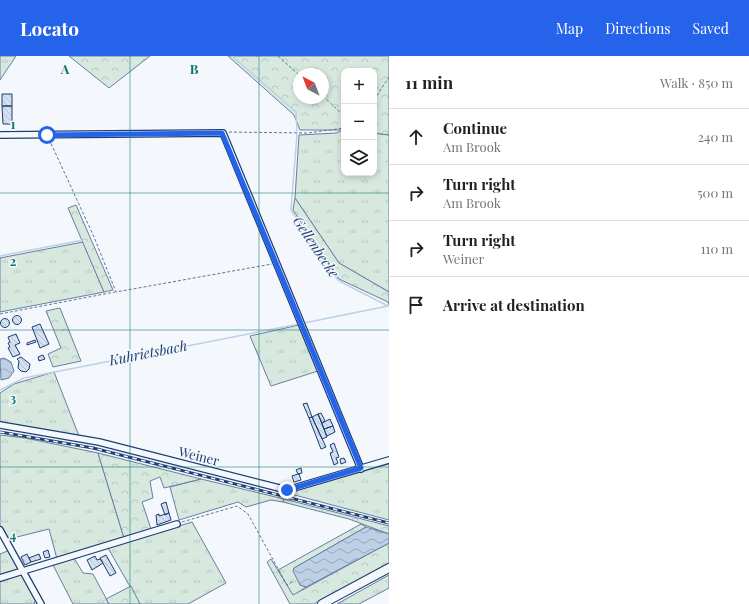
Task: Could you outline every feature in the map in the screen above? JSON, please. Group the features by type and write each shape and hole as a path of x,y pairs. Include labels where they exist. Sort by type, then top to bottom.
{"highway":[{"path":"322,604 389,568"}],"street":[{"path":"0,135 222,133 361,468"},
{"name":"Weiner","path":"0,425 99,442 287,490 389,460"},
{"path":"0,578 177,524"},
{"path":"0,530 41,604"}],"path":[{"path":"278,56 293,70"},
{"path":"377,95 389,77"},
{"path":"329,102 341,113"},
{"path":"222,133 308,133 341,128"},
{"path":"47,135 94,237 116,292"},
{"path":"0,314 276,263"},
{"path":"177,524 237,506 248,514 287,585 294,581"}],"green space":[{"path":"0,56 16,56 0,80"},
{"path":"69,56 150,56 109,88"},
{"path":"228,56 389,56 389,135 377,133 377,68 341,68 341,130 300,130 294,115"},
{"path":"341,131 341,176 377,176 377,133 389,135 389,292 339,263 295,198 299,135 336,133"},
{"path":"295,198 339,263 389,292 389,305 388,302 339,279 293,210"},
{"path":"76,205 113,290 104,292 68,208"},
{"path":"83,242 104,292 0,312 0,258"},
{"path":"60,308 81,361 53,367 48,354 61,348 46,311"},
{"path":"299,325 318,371 271,386 250,336"},
{"path":"54,372 79,436 0,422 0,393 14,384"},
{"path":"0,435 25,438 98,453 124,538 57,559 49,529 9,539 0,526"},
{"path":"98,453 201,479 164,488 160,477 150,481 153,498 142,502 151,529 124,538"},
{"path":"389,462 389,520 287,493"},
{"path":"201,479 284,499 283,502 271,500 246,507 238,502 179,520 170,487"},
{"path":"284,499 389,526 389,534 349,519 283,502"},
{"path":"192,522 226,583 188,604 140,604 108,548"},
{"path":"361,524 366,527 294,568 300,585 306,587 293,596 278,570"},
{"path":"389,543 389,563 314,604 290,604 267,562 271,559 293,595"},
{"path":"10,550 20,570 0,577 0,554"},
{"path":"74,558 83,573 93,574 109,604 73,604 53,565"},
{"path":"23,574 37,601 34,602 35,604 0,604 0,582"},
{"path":"389,575 389,588 359,604 337,604"},
{"path":"131,586 140,604 109,604 106,599"}],"water":[{"path":"4,358 11,362 14,371 9,378 1,380 0,359"},
{"path":"366,527 389,534 389,543 306,587 300,585 293,571 294,568"}],"building":[{"path":"2,94 12,94 12,106 2,106"},
{"path":"2,106 12,106 12,124 3,124"},
{"path":"17,315 22,320 17,325 12,320"},
{"path":"5,318 10,323 5,328 0,323"},
{"path":"40,324 49,344 40,348 32,327"},
{"path":"16,334 20,343 15,345 20,354 13,357 8,348 10,347 8,343 10,342 8,337"},
{"path":"35,340 36,342 27,345 27,343"},
{"path":"43,355 45,359 39,361 38,357"},
{"path":"21,357 30,364 29,369 26,372 21,371 18,368 19,361 17,359"},
{"path":"307,403 312,417 309,418 303,404"},
{"path":"321,413 325,421 322,423 318,414"},
{"path":"318,414 327,437 322,439 312,417"},
{"path":"312,417 326,447 321,449 309,418"},
{"path":"330,419 333,426 324,429 322,423"},
{"path":"333,426 335,432 327,436 324,429"},
{"path":"334,443 339,457 336,458 338,463 334,465 330,453 333,452 330,445"},
{"path":"344,458 346,462 341,464 340,459"},
{"path":"301,468 302,473 298,474 296,470"},
{"path":"299,474 301,480 294,482 292,476"},
{"path":"166,502 169,513 165,515 161,504"},
{"path":"169,513 171,520 157,525 156,515 159,514 159,516"},
{"path":"48,550 50,557 45,558 43,552"},
{"path":"27,554 31,562 25,565 21,557"},
{"path":"39,554 41,559 31,562 29,558"},
{"path":"106,555 116,573 110,576 100,558"},
{"path":"95,556 97,560 100,559 103,563 92,570 87,560"}],"waterway":[{"name":"Gellenbecke","path":"232,56 296,112 297,131"},
{"name":"Gellenbecke","path":"297,134 291,210 329,270 339,281 388,306"},
{"path":"0,256 83,240"},
{"name":"Kuhrietsbach","path":"304,323 388,306"},
{"name":"Kuhrietsbach","path":"0,390 24,378 299,324"}],"railway":[{"path":"0,432 93,448 389,523"}],"route":[{"path":"47,135 222,133 361,468 287,490"}]}
